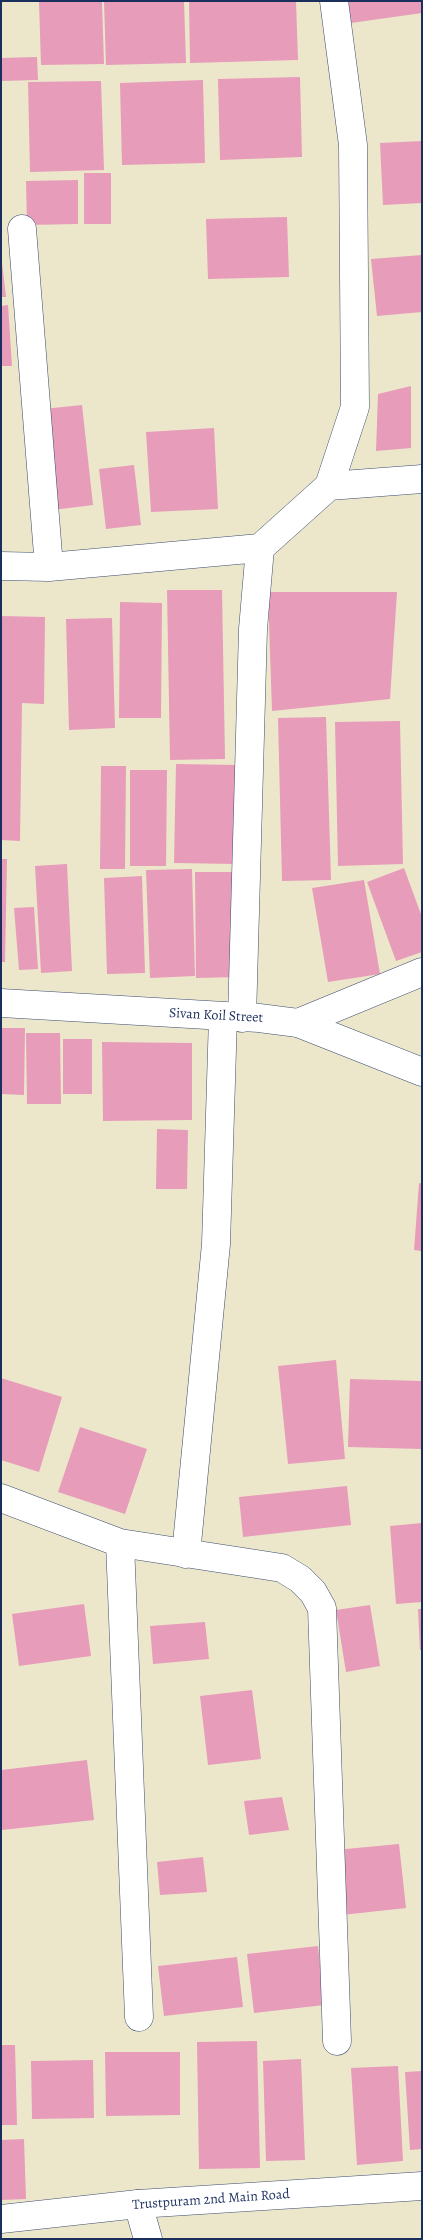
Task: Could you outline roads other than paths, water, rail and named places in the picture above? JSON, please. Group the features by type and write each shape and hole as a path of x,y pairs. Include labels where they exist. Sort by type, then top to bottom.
{"street":[{"path":"1,566 49,567 260,548 329,486 355,408 354,145 334,1"},
{"path":"22,229 49,567"},
{"path":"329,486 422,479"},
{"path":"186,1554 216,1244 232,1018 253,629 260,548"},
{"path":"298,1023 422,972"},
{"name":"Sivan Koil Street","path":"1,1003 298,1023 422,1072"},
{"path":"1,1498 120,1543 282,1568 300,1579 313,1592 322,1608 337,2041"},
{"path":"120,1543 139,2016"},
{"name":"Trustpuram 2nd Main Road","path":"1,2219 138,2204 422,2186"},
{"path":"138,2204 148,2239"}]}
